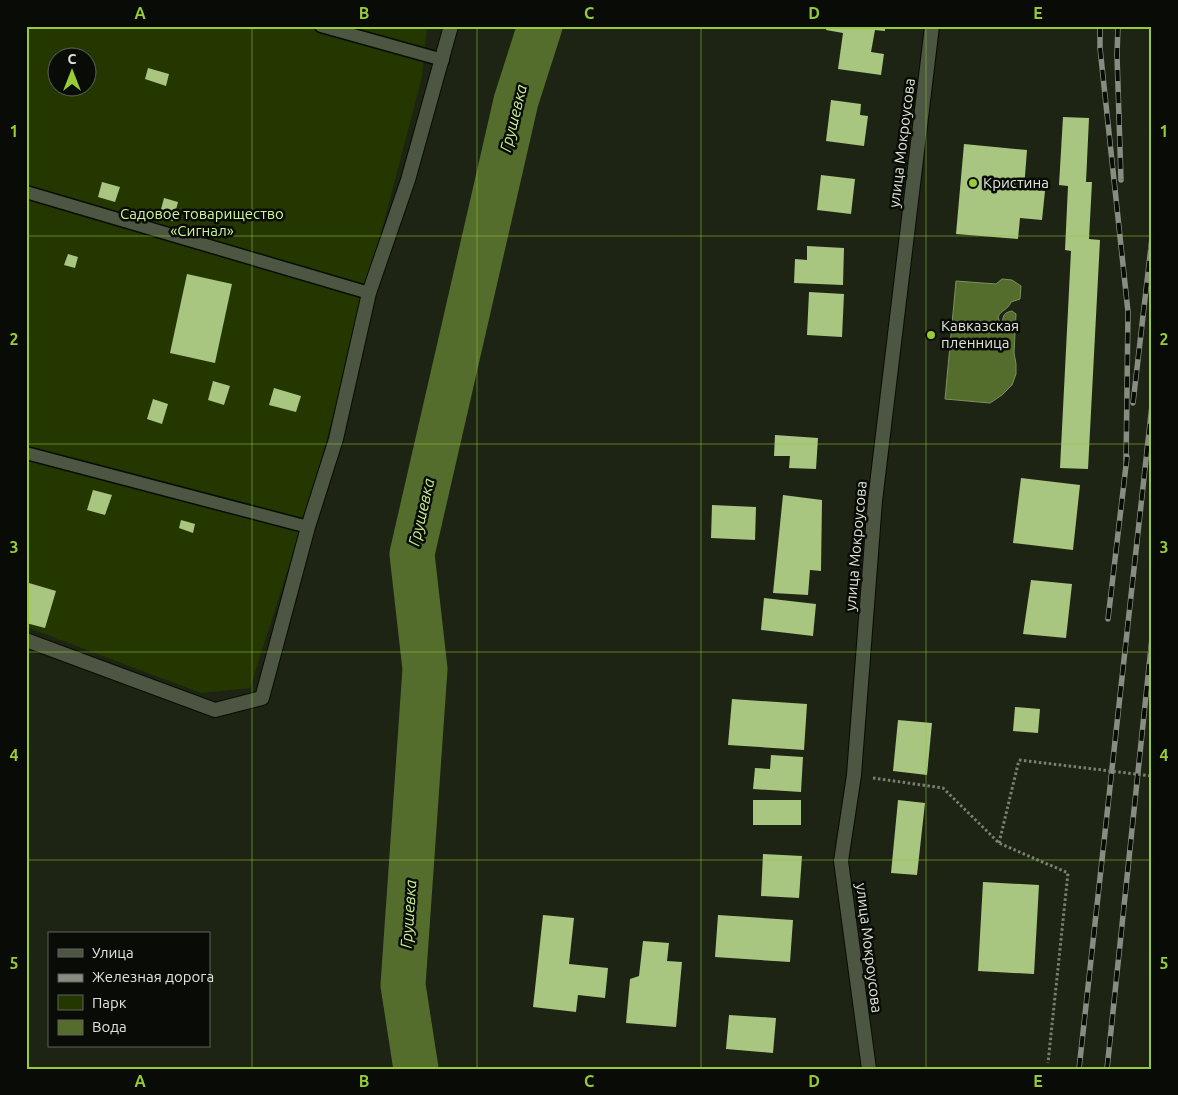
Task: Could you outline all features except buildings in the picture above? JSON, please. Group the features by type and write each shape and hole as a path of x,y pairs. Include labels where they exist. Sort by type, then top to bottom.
{"street":[{"path":"26,640 214,710 262,698 308,527 336,439 369,294 408,180 451,26"},
{"name":"улица Мокроусова","path":"862,1069 866,1053 841,861 854,775 875,501 932,26"},
{"path":"866,1053 869,1069"}],"lane":[{"path":"321,26 443,60"},
{"path":"26,192 369,294"},
{"path":"26,453 308,527"}],"path":[{"path":"999,843 1019,760 1152,776"},
{"path":"854,775 943,788 999,843 1068,873 1048,1063"}],"green space":[{"name":"Садовое товарищество «Сигнал»","path":"26,26 427,26 422,77 315,484 250,688 201,693 26,627"}],"water":[{"path":"1002,279 1012,280 1021,286 1020,299 1011,302 998,317 1000,323 1005,314 1012,311 1016,314 1014,353 1016,374 1012,385 990,403 945,399 956,281 996,284"}],"waterway":[{"name":"Грушевка","path":"416,1069 403,985 425,669 412,554 516,101 540,26"}],"railway":[{"path":"1100,26 1100,48 1128,312 1126,465"},
{"path":"1118,26 1117,55 1121,180"},
{"path":"1133,403 1152,238"},
{"path":"1079,1069 1152,405"},
{"path":"1108,619 1127,457"},
{"path":"1107,1069 1152,638"}],"place":[{"name":"Кристина","path":"973,183"},
{"name":"Кавказская пленница","path":"931,335"}]}
